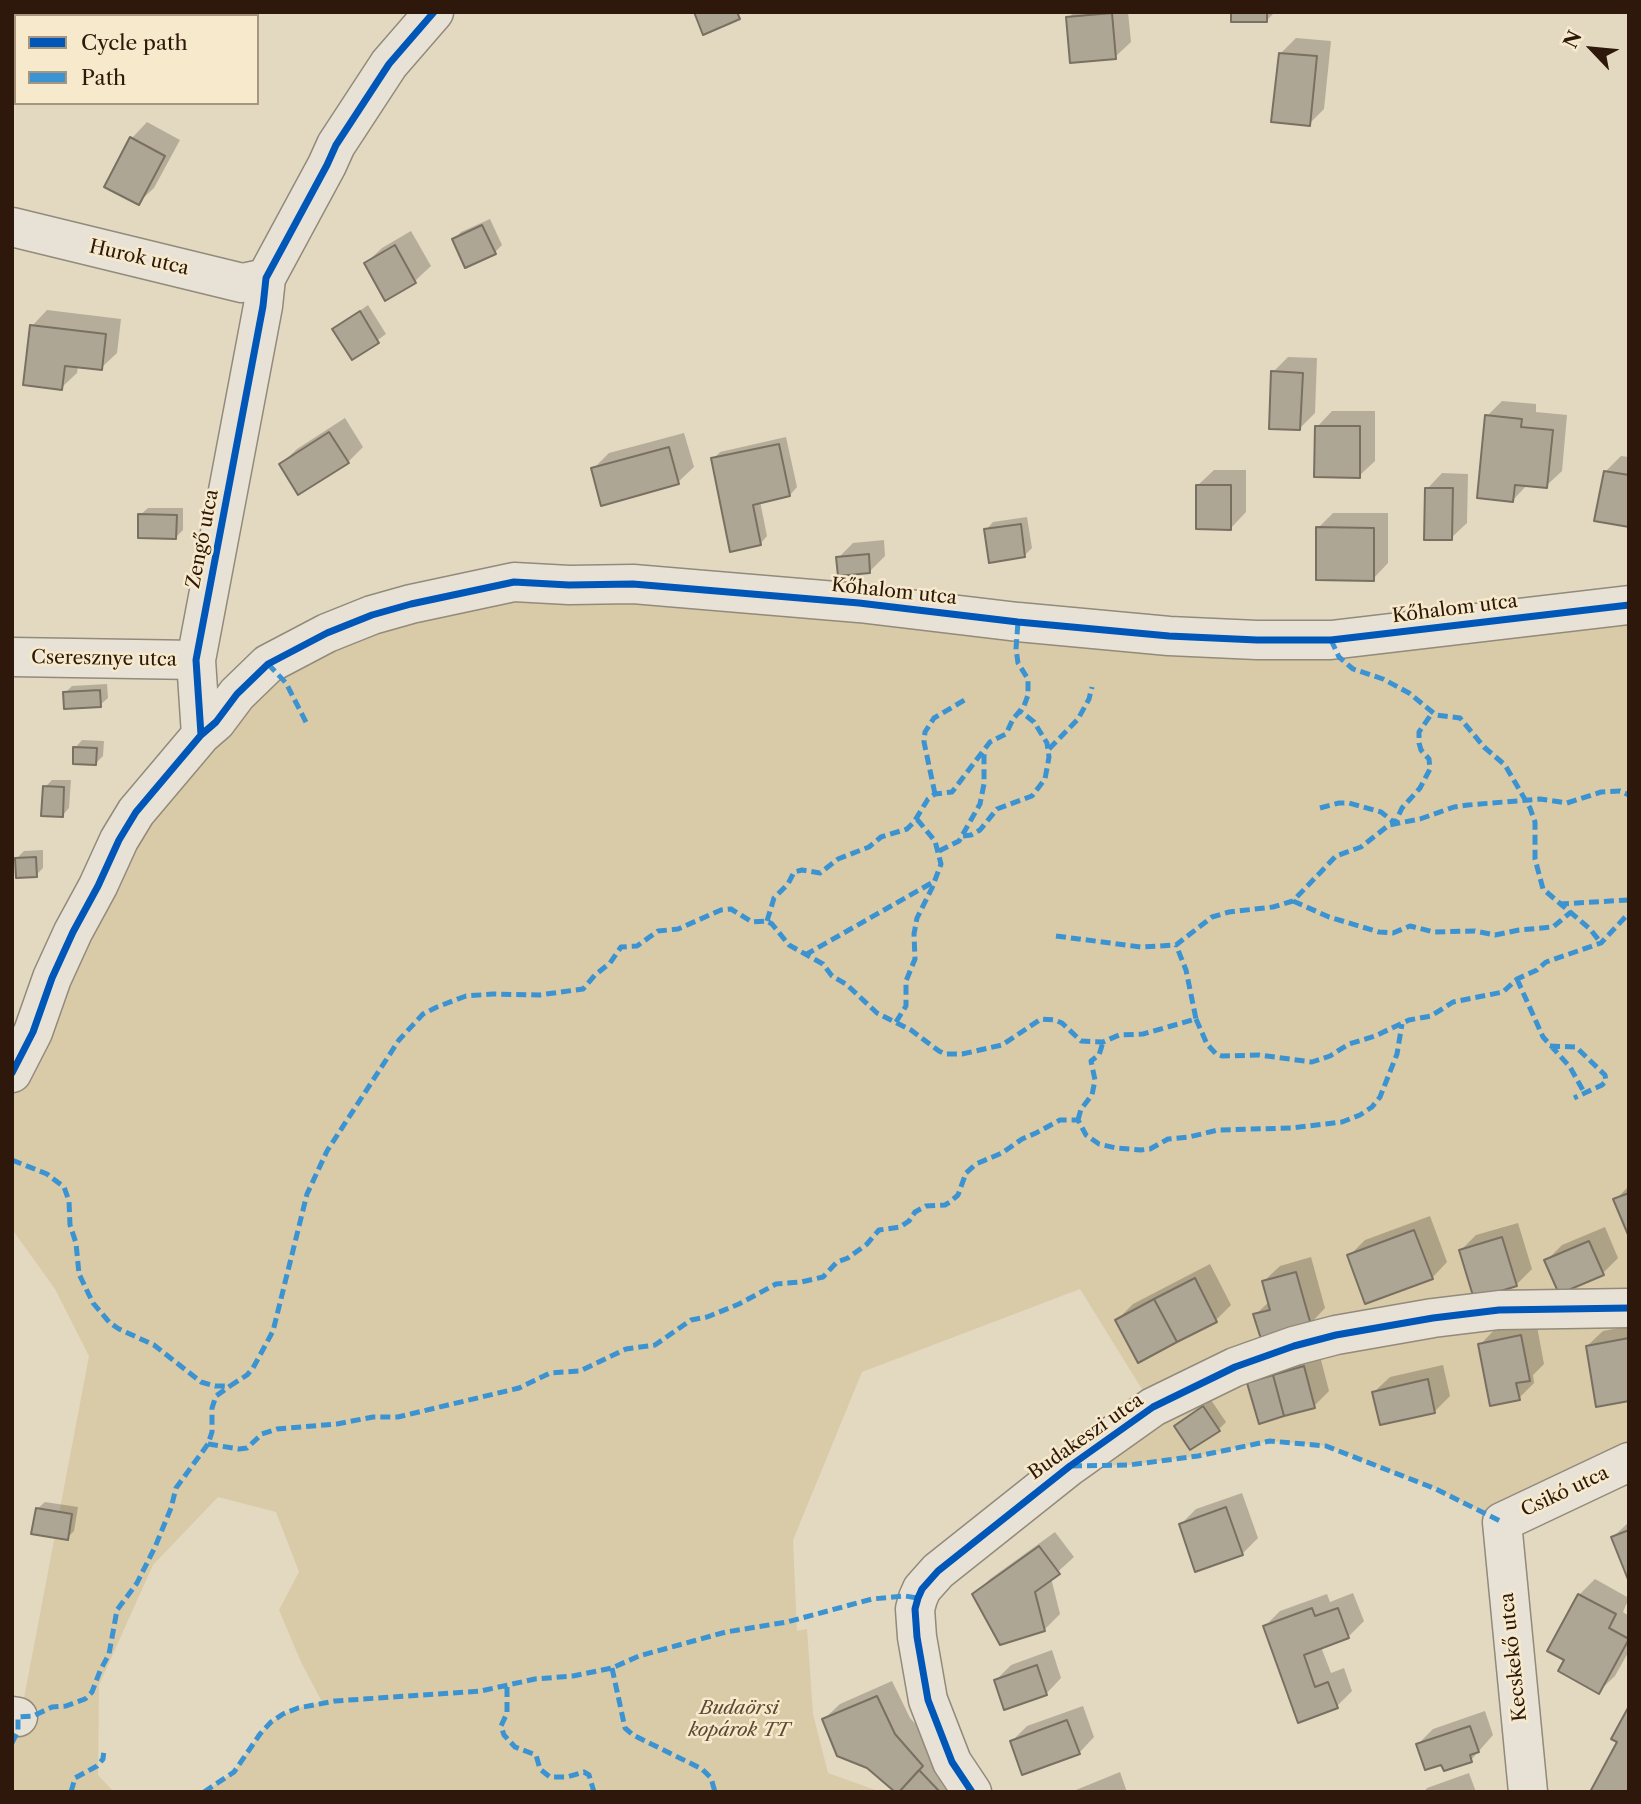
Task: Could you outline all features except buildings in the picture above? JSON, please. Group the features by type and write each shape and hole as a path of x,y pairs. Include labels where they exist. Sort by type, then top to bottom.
{"street":[{"name":"Zengő utca","path":"201,735 196,660 261,320 266,278 336,145 389,64 434,12"},
{"name":"Hurok utca","path":"12,228 243,283 266,278"},
{"name":"Kőhalom utca","path":"201,735 268,664 327,633 372,615 460,592 514,582 569,586 633,584 859,603 1169,636 1257,640 1331,640 1629,605"},
{"name":"Cseresznye utca","path":"12,657 196,660"},
{"path":"12,1073 33,1032 52,978 73,932 99,886 119,840 144,802 201,735"},
{"name":"Budakeszi utca","path":"972,1792 952,1762 928,1700 917,1637 915,1609 918,1598 922,1589 938,1571 1070,1466 1153,1407 1235,1367 1294,1346 1336,1335 1499,1310 1629,1308"},
{"name":"Csikó utca","path":"1502,1521 1629,1462"},
{"name":"Kecskekő utca","path":"1502,1521 1528,1792"}],"green space":[{"name":"Budaörsi kopárok TT","path":"460,592 1169,636 1629,605 1629,1462 1502,1522 1436,1489 1326,1446 1270,1441 1198,1456 1129,1465 1070,1466 1153,1407 1080,1289 862,1372 793,1540 797,1631 807,1629 813,1714 828,1773 881,1792 204,1792 234,1772 271,1722 298,1708 322,1702 279,1610 299,1572 276,1512 218,1497 153,1565 99,1685 98,1775 114,1792 12,1792 12,1735 17,1735 89,1356 55,1289 12,1229 12,1073 73,932 237,694"}],"marked path":[{"path":"767,921 774,898 788,884 794,872 802,870 820,873 838,859 869,847 881,837 907,829 928,799 935,794 952,792 990,742 1006,734 1028,695 1028,679 1018,663 1016,649 1018,622"},
{"path":"1331,640 1339,657 1353,669 1383,679 1409,693 1436,715 1460,718 1484,747 1505,765 1535,822 1535,859 1543,889 1590,929 1601,943"},
{"path":"268,664 286,683 308,726"},
{"path":"1049,749 1078,719 1092,687"},
{"path":"935,794 924,742 925,732 934,718 968,698"},
{"path":"963,836 980,830 997,809 1032,796 1045,779 1049,757 1047,743 1034,722 1020,711"},
{"path":"1320,808 1349,803 1381,812 1395,823 1402,808 1420,788 1430,769 1429,759 1421,750 1419,732 1432,713"},
{"path":"939,851 959,841 980,804 984,784 984,750"},
{"path":"1056,936 1141,947 1176,945 1212,917 1293,901 1336,856 1361,847 1389,825 1468,805 1540,799 1567,803 1601,792 1620,791 1629,795"},
{"path":"896,1022 906,1006 906,981 915,959 914,934 917,918 941,864 935,841 916,818"},
{"path":"805,955 935,881"},
{"path":"1559,904 1629,900"},
{"path":"1293,901 1329,917 1379,932 1393,933 1410,926 1434,932 1475,931 1495,935 1553,927 1571,912"},
{"path":"12,1160 47,1174 64,1187 69,1201 70,1225 76,1243 79,1274 93,1303 110,1323 154,1345 201,1382 230,1386 253,1368 273,1331 307,1194 327,1151 399,1040 423,1014 437,1007 466,996 539,995 583,989 610,963 621,947 637,946 658,931 678,929 721,910 731,909 752,922 767,921 772,924 789,945 823,964 832,976 846,984 877,1013 911,1030 945,1054 962,1054 1002,1045 1041,1019 1062,1023 1081,1041 1103,1042 1119,1035 1143,1034 1196,1019 1186,970 1176,945"},
{"path":"1196,1019 1207,1044 1216,1054 1259,1055 1312,1062 1409,1020 1431,1016 1453,1002 1503,992 1517,979 1537,970 1546,962 1601,943 1629,913"},
{"path":"1517,979 1543,1037 1570,1067 1585,1094"},
{"path":"208,1444 247,1448 262,1434 277,1429 337,1424 373,1417 398,1417 519,1388 550,1373 580,1371 626,1349 655,1345 691,1320 707,1317 739,1304 776,1284 823,1277 837,1262 848,1258 867,1244 879,1230 900,1227 909,1221 915,1212 926,1206 945,1205 950,1202 958,1195 966,1173 976,1164 1002,1153 1022,1139 1060,1120 1078,1120 1086,1135 1099,1144 1141,1150 1150,1149 1168,1139 1218,1130 1291,1128 1342,1122 1360,1115 1380,1097 1397,1054 1402,1024"},
{"path":"1078,1120 1081,1109 1092,1095 1095,1080 1091,1061 1099,1055 1103,1042"},
{"path":"1550,1046 1576,1047 1605,1075 1606,1081 1602,1085 1574,1098"},
{"path":"12,1743 18,1731 18,1717 33,1716 52,1707 66,1706 85,1699 92,1692 109,1654 117,1610 137,1583 155,1547 176,1488 208,1444 216,1396 230,1386"},
{"path":"1072,1466 1129,1465 1198,1456 1270,1441 1326,1446 1436,1489 1502,1522"},
{"path":"204,1792 234,1772 271,1722 298,1708 335,1701 481,1691 535,1679 573,1676 612,1668 639,1656 726,1632 787,1622 872,1599 905,1596 918,1598"},
{"path":"612,1668 625,1728 633,1735 702,1769 711,1778 715,1792"},
{"path":"507,1687 507,1713 501,1726 504,1735 515,1747 536,1755 540,1769 550,1777 567,1777 584,1772 589,1775 594,1792"},
{"path":"71,1792 75,1778 97,1766 103,1759 104,1750"}],"cycle path":[{"path":"12,1073 33,1032 52,978 73,932 119,840 136,812 201,735 196,660 266,278 336,145 389,64 434,12"},
{"path":"201,735 268,664 327,633 372,615 411,604 514,582 633,584 859,603 1169,636 1257,640 1331,640 1629,605"},
{"path":"972,1792 952,1762 928,1700 917,1637 915,1609 918,1598 922,1589 938,1571 1070,1466 1153,1407 1235,1367 1294,1346 1336,1335 1499,1310 1629,1308"}]}
